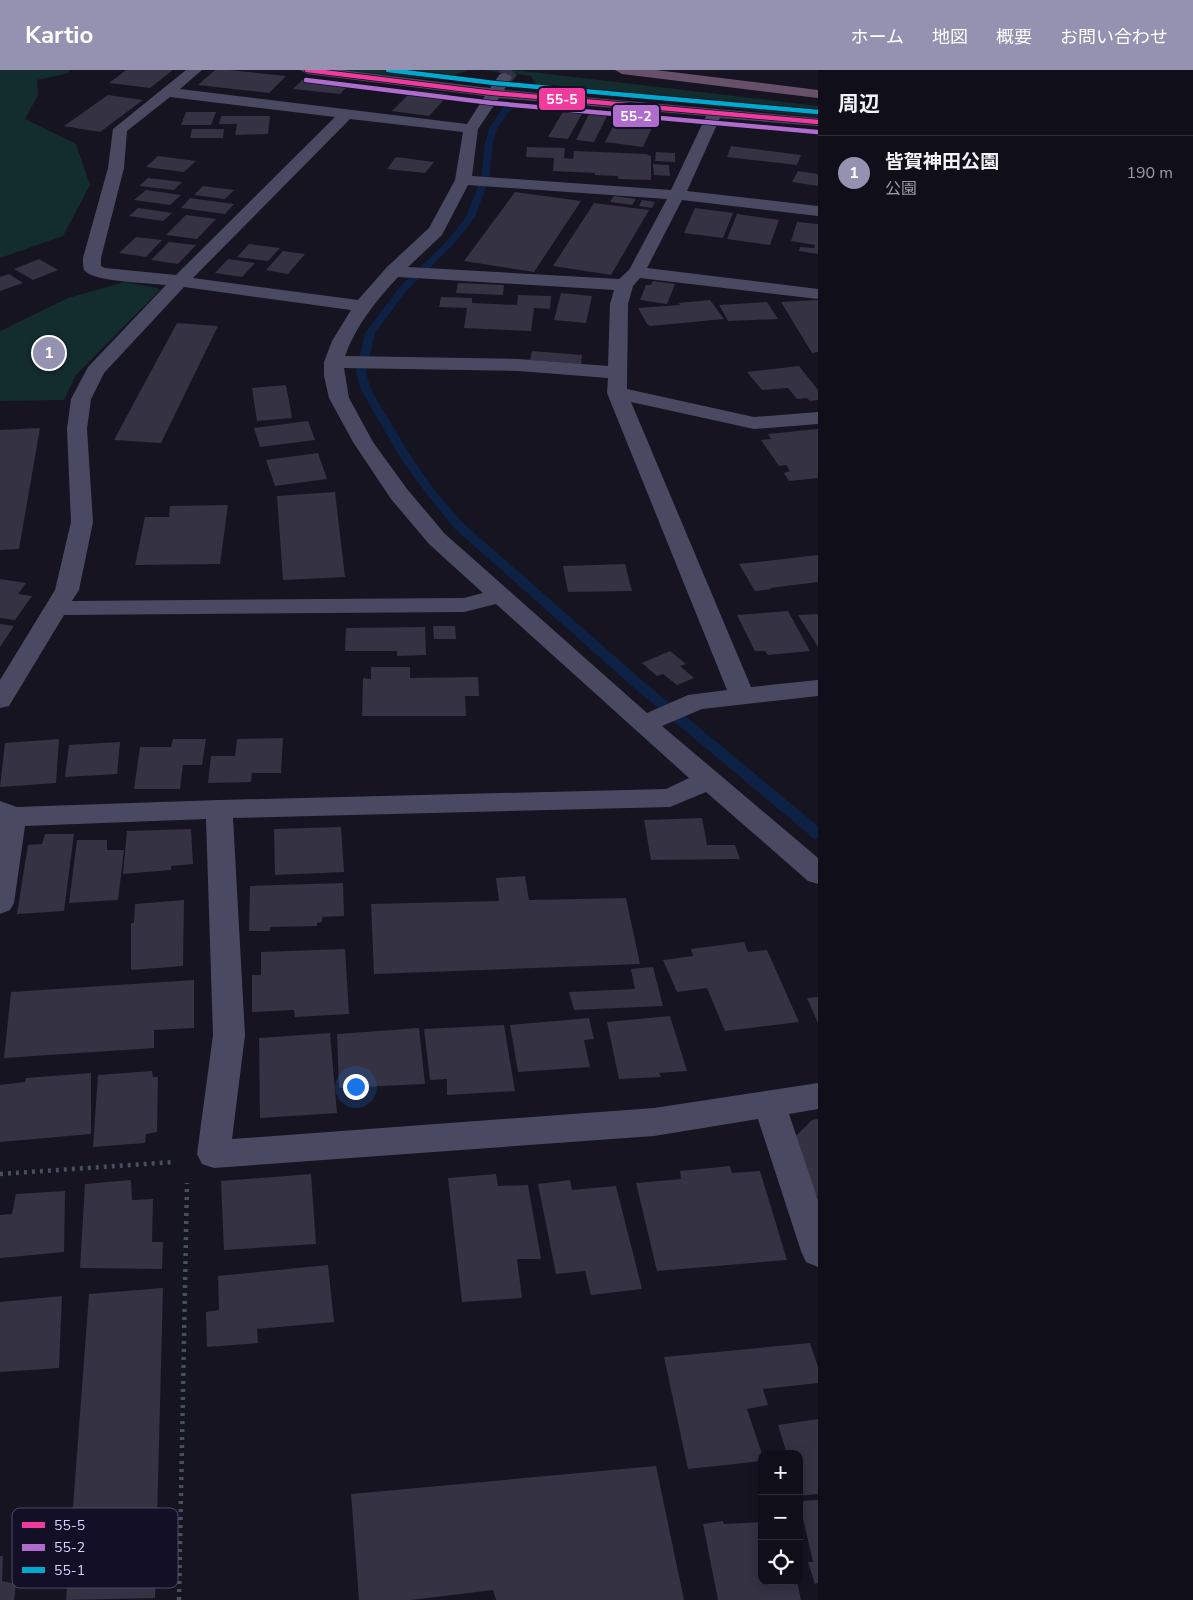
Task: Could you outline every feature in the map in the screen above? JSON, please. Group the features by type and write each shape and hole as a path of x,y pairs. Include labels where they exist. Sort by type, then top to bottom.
{"highway":[{"path":"622,70 818,94"},
{"path":"737,70 773,74"},
{"path":"800,78 818,80"}],"street":[{"path":"195,70 120,129 116,168 92,258 92,268 101,273 180,281 362,306"},
{"path":"307,70 496,82 715,112 818,122"},
{"path":"353,362 341,341 362,306 410,272 436,231 477,181 471,129 496,82"},
{"path":"168,92 471,129"},
{"path":"715,112 676,195 630,279 619,304 617,393 742,695"},
{"path":"0,700 67,590 82,522 77,429 82,399 96,371 180,281 345,115"},
{"path":"477,181 676,195 818,211"},
{"path":"410,272 630,279 818,294"},
{"path":"617,373 519,365 353,362 334,376 339,398 363,442 399,494 437,539 498,596 663,716 709,779 818,874"},
{"path":"617,393 754,424 818,418"},
{"path":"56,608 464,605 498,596"},
{"path":"663,716 698,701 818,688"},
{"path":"0,903 6,813 670,798 709,779"},
{"path":"219,809 229,1035 201,1158 654,1122 818,1096"},
{"path":"768,1104 818,1251"}],"path":[{"path":"0,1174 201,1158 179,1600"}],"green space":[{"path":"0,70 69,70 69,73 37,80 38,95 25,119 76,144 90,185 63,236 0,258"},
{"path":"337,70 469,70 440,80"},
{"path":"482,70 515,70 818,106 818,117 538,89 531,76"},
{"path":"125,282 160,290 76,375 64,400 0,401 0,331 68,298"}],"building":[{"path":"126,70 173,70 150,88 109,83"},
{"path":"215,70 286,76 269,93 198,85"},
{"path":"302,80 349,85 340,94 293,89"},
{"path":"413,90 449,94 429,116 392,111"},
{"path":"108,95 143,100 100,132 64,126"},
{"path":"564,110 583,112 568,139 548,137"},
{"path":"186,112 216,112 211,125 181,125"},
{"path":"590,112 608,114 594,142 576,140"},
{"path":"620,113 657,117 643,147 605,142"},
{"path":"221,116 270,116 268,134 235,135 237,124 219,124"},
{"path":"192,129 224,129 223,138 190,138"},
{"path":"731,146 801,155 797,165 727,157"},
{"path":"527,147 565,148 564,158 573,159 574,151 648,154 651,156 651,180 618,179 618,176 595,175 595,173 553,171 554,158 526,157"},
{"path":"656,152 675,153 675,162 655,161"},
{"path":"158,156 196,161 184,172 146,167"},
{"path":"396,157 434,162 425,173 387,169"},
{"path":"653,164 669,165 670,176 654,175"},
{"path":"798,171 818,174 818,186 792,182"},
{"path":"148,178 182,182 174,190 139,186"},
{"path":"203,186 234,190 225,199 194,195"},
{"path":"146,190 181,195 170,205 134,200"},
{"path":"515,192 581,201 534,272 464,261"},
{"path":"614,196 636,199 632,205 610,202"},
{"path":"190,198 234,204 225,214 181,208"},
{"path":"642,200 655,202 652,208 639,206"},
{"path":"594,203 649,210 611,275 553,266"},
{"path":"138,208 172,213 163,221 129,216"},
{"path":"695,208 733,213 723,238 684,233"},
{"path":"737,214 779,220 770,245 727,239"},
{"path":"186,215 216,219 197,239 166,235"},
{"path":"797,222 818,224 818,254 799,251 800,247 814,248 815,245 791,241"},
{"path":"136,237 162,240 146,257 119,253"},
{"path":"169,242 196,245 178,264 151,260"},
{"path":"249,244 280,248 268,261 237,257"},
{"path":"283,251 305,254 288,274 266,270"},
{"path":"39,259 58,270 33,280 14,269"},
{"path":"228,259 255,263 242,277 215,273"},
{"path":"9,274 23,283 0,291 0,277"},
{"path":"653,281 675,284 667,304 640,300 646,285 651,285"},
{"path":"458,283 504,285 503,295 456,293"},
{"path":"561,293 592,296 586,323 554,320"},
{"path":"518,295 551,296 550,309 534,308 531,331 464,328 467,308 439,307 441,297 472,298 472,303 517,305"},
{"path":"710,300 724,319 650,326 638,308 680,305 679,303"},
{"path":"818,300 818,352 812,353 781,302"},
{"path":"767,302 778,319 728,321 719,305"},
{"path":"177,323 218,326 161,443 114,440"},
{"path":"532,351 582,355 581,364 530,360"},
{"path":"799,366 818,390 818,400 797,399 788,388 762,390 747,372"},
{"path":"286,385 292,418 257,421 252,388"},
{"path":"308,421 315,440 260,447 254,428"},
{"path":"40,428 19,549 0,550 0,430"},
{"path":"818,429 818,478 789,481 784,473 790,471 786,465 779,466 761,440 771,439 768,434"},
{"path":"318,453 327,479 275,486 266,460"},
{"path":"335,492 345,577 283,580 277,496"},
{"path":"228,505 220,564 135,565 145,517 169,517 170,506"},
{"path":"818,555 818,582 755,591 739,564"},
{"path":"625,564 632,591 568,592 563,566"},
{"path":"0,579 26,583 18,594 32,596 15,620 0,618"},
{"path":"788,611 810,651 768,655 765,651 755,651 737,615"},
{"path":"818,614 818,647 798,615"},
{"path":"0,624 14,626 0,647"},
{"path":"433,626 455,626 456,639 434,639"},
{"path":"425,627 426,655 397,656 397,651 345,651 346,628"},
{"path":"670,651 686,664 680,666 694,678 677,685 663,674 657,676 642,663"},
{"path":"371,667 410,667 410,678 478,677 479,696 465,696 466,716 362,716 363,678 371,679"},
{"path":"283,738 281,773 252,773 251,782 208,783 211,756 235,756 237,739"},
{"path":"59,739 56,783 0,787 5,743"},
{"path":"173,739 206,739 202,765 183,765 180,789 134,789 140,747 171,747"},
{"path":"120,742 117,774 65,777 69,745"},
{"path":"702,818 707,845 735,845 740,859 651,860 644,820"},
{"path":"341,827 344,872 275,875 274,829"},
{"path":"191,829 193,864 171,866 171,870 123,874 127,831"},
{"path":"45,834 74,834 64,911 17,914 28,845 42,844"},
{"path":"77,840 107,840 107,850 124,850 118,900 69,903"},
{"path":"525,876 529,900 626,898 640,964 374,974 371,904 499,901 496,878"},
{"path":"343,883 344,916 322,917 322,922 317,923 317,926 270,927 270,931 249,931 250,886"},
{"path":"184,900 183,966 131,970 131,923 134,923 135,904"},
{"path":"744,942 748,952 767,950 799,1022 725,1031 707,988 677,992 663,960 693,956 691,949"},
{"path":"345,949 349,1014 295,1017 294,1010 252,1012 252,975 261,975 261,952"},
{"path":"653,967 663,1006 574,1010 569,992 635,989 631,969"},
{"path":"194,980 194,1028 154,1030 154,1048 4,1058 11,992"},
{"path":"818,997 818,1023 807,998"},
{"path":"670,1016 687,1071 659,1073 661,1077 619,1079 607,1022"},
{"path":"589,1018 594,1039 584,1040 590,1067 518,1072 510,1025"},
{"path":"504,1025 515,1091 447,1095 447,1079 430,1080 424,1029"},
{"path":"419,1028 425,1084 339,1088 337,1034"},
{"path":"330,1033 337,1113 260,1118 259,1038"},
{"path":"152,1071 153,1077 158,1077 157,1132 146,1134 145,1143 93,1147 98,1075"},
{"path":"91,1073 91,1134 0,1142 0,1085 25,1082 26,1078"},
{"path":"818,1119 818,1196 816,1196 795,1137 812,1120"},
{"path":"730,1166 732,1173 760,1171 787,1260 657,1271 636,1183 681,1179 680,1171"},
{"path":"311,1174 316,1244 224,1250 221,1181"},
{"path":"496,1174 498,1186 528,1185 541,1259 517,1259 522,1298 462,1302 448,1178"},
{"path":"131,1180 132,1200 153,1199 152,1242 163,1242 162,1269 80,1268 85,1184"},
{"path":"570,1180 572,1190 616,1186 642,1289 591,1295 585,1271 556,1274 538,1184"},
{"path":"65,1191 64,1252 0,1258 0,1215 12,1214 16,1194"},
{"path":"328,1265 334,1322 257,1329 258,1343 207,1347 206,1312 219,1310 218,1276"},
{"path":"163,1288 157,1508 73,1508 89,1294"},
{"path":"62,1296 59,1368 0,1372 0,1302"},
{"path":"810,1343 818,1367 818,1383 763,1389 768,1405 747,1409 761,1450 758,1450 758,1461 688,1469 664,1357"},
{"path":"818,1419 818,1494 803,1496 803,1450 786,1450 778,1425"},
{"path":"656,1466 684,1600 496,1600 493,1590 411,1600 359,1600 351,1494"},
{"path":"818,1500 818,1583 815,1584 808,1562 813,1562 803,1518 803,1501"},
{"path":"723,1521 724,1524 758,1522 758,1585 798,1585 801,1600 718,1600 703,1524"},
{"path":"0,1556 3,1556 2,1581 12,1583 12,1588 16,1588 14,1600 0,1600"},
{"path":"67,1588 155,1588 155,1598 66,1600"}],"waterway":[{"path":"513,104 504,112 493,129 489,143 485,179 470,217 451,242 403,289 370,333 361,372 366,390 407,459 432,494 459,526 639,685 818,834"}],"tunnel":[{"path":"505,77 511,70"}],"transit line":[{"name":"55-5","path":"307,70 493,93 818,122"},
{"name":"55-1","path":"388,70 494,83 818,112"},
{"name":"55-2","path":"306,80 492,103 817,132"}],"place":[{"name":"皆賀神田公園","path":"49,353"}]}
